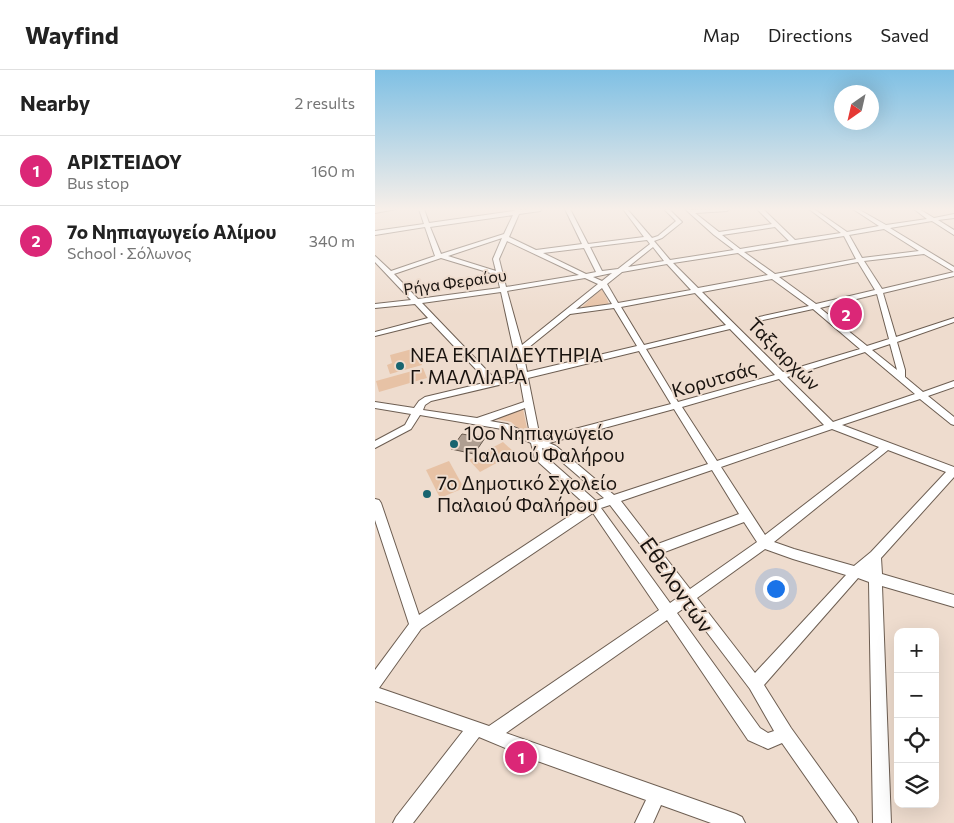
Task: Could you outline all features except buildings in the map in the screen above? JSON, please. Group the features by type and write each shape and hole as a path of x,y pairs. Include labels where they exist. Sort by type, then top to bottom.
{"street":[{"path":"433,244 437,255 441,257 500,274"},
{"path":"389,273 483,244"},
{"name":"Εθελοντών","path":"502,244 496,259 519,351 539,456 594,506 754,734 768,741 785,734"},
{"path":"520,244 603,284 677,407 764,543 793,554 954,601"},
{"path":"536,252 610,244"},
{"path":"519,351 603,284 647,244"},
{"name":"Ταξιαρχών","path":"653,244 668,262 831,425 954,471"},
{"path":"730,244 815,307 901,376 954,422"},
{"name":"Ρήγα Φεραίου","path":"375,306 504,289 781,244"},
{"path":"851,244 880,291 901,376"},
{"path":"912,244 954,272"},
{"path":"586,246 600,273"},
{"path":"569,312 615,306 860,260 925,252"},
{"path":"375,258 379,266 389,273 493,382"},
{"path":"762,319 954,272"},
{"path":"375,334 433,319"},
{"name":"Κορυτσάς","path":"537,442 677,407 782,377 954,320"},
{"path":"375,445 408,427 422,402 428,398 732,326"},
{"path":"375,682 416,625 594,506 954,384"},
{"name":"Εθελοντών","path":"476,422 530,403"},
{"name":"Εθελοντών","path":"375,405 504,426 552,448 613,500 755,684 785,734 849,823"},
{"path":"402,823 484,731 669,612 764,543 886,446"},
{"path":"755,684 856,572 875,556 954,471"},
{"path":"375,503 416,625"},
{"path":"652,551 747,516"},
{"path":"875,556 874,577 882,823"},
{"path":"375,694 484,731 529,750 735,823"},
{"path":"644,823 657,794"}],"shaded area":[{"path":"602,288 609,304 586,309 582,307"},
{"path":"416,348 422,365 390,374 387,365 392,363 390,355"},
{"path":"423,368 427,378 379,392 376,381"},
{"path":"523,409 528,433 525,434 511,422 495,419"},
{"path":"503,442 515,453 480,472 469,460"},
{"path":"449,461 464,488 440,498 426,470"}],"place":[{"name":"7ο Νηπιαγωγείο Αλίμου","path":"846,314"},
{"name":"ΝΕΑ ΕΚΠΑΙΔΕΥΤΗΡΙΑ Γ. ΜΑΛΛΙΑΡΑ","path":"400,366"},
{"name":"10ο Νηπιαγωγείο Παλαιού Φαλήρου","path":"454,444"},
{"name":"7ο Δημοτικό Σχολείο Παλαιού Φαλήρου","path":"427,494"},
{"name":"ΑΡΙΣΤΕΙΔΟΥ","path":"521,757"}]}
